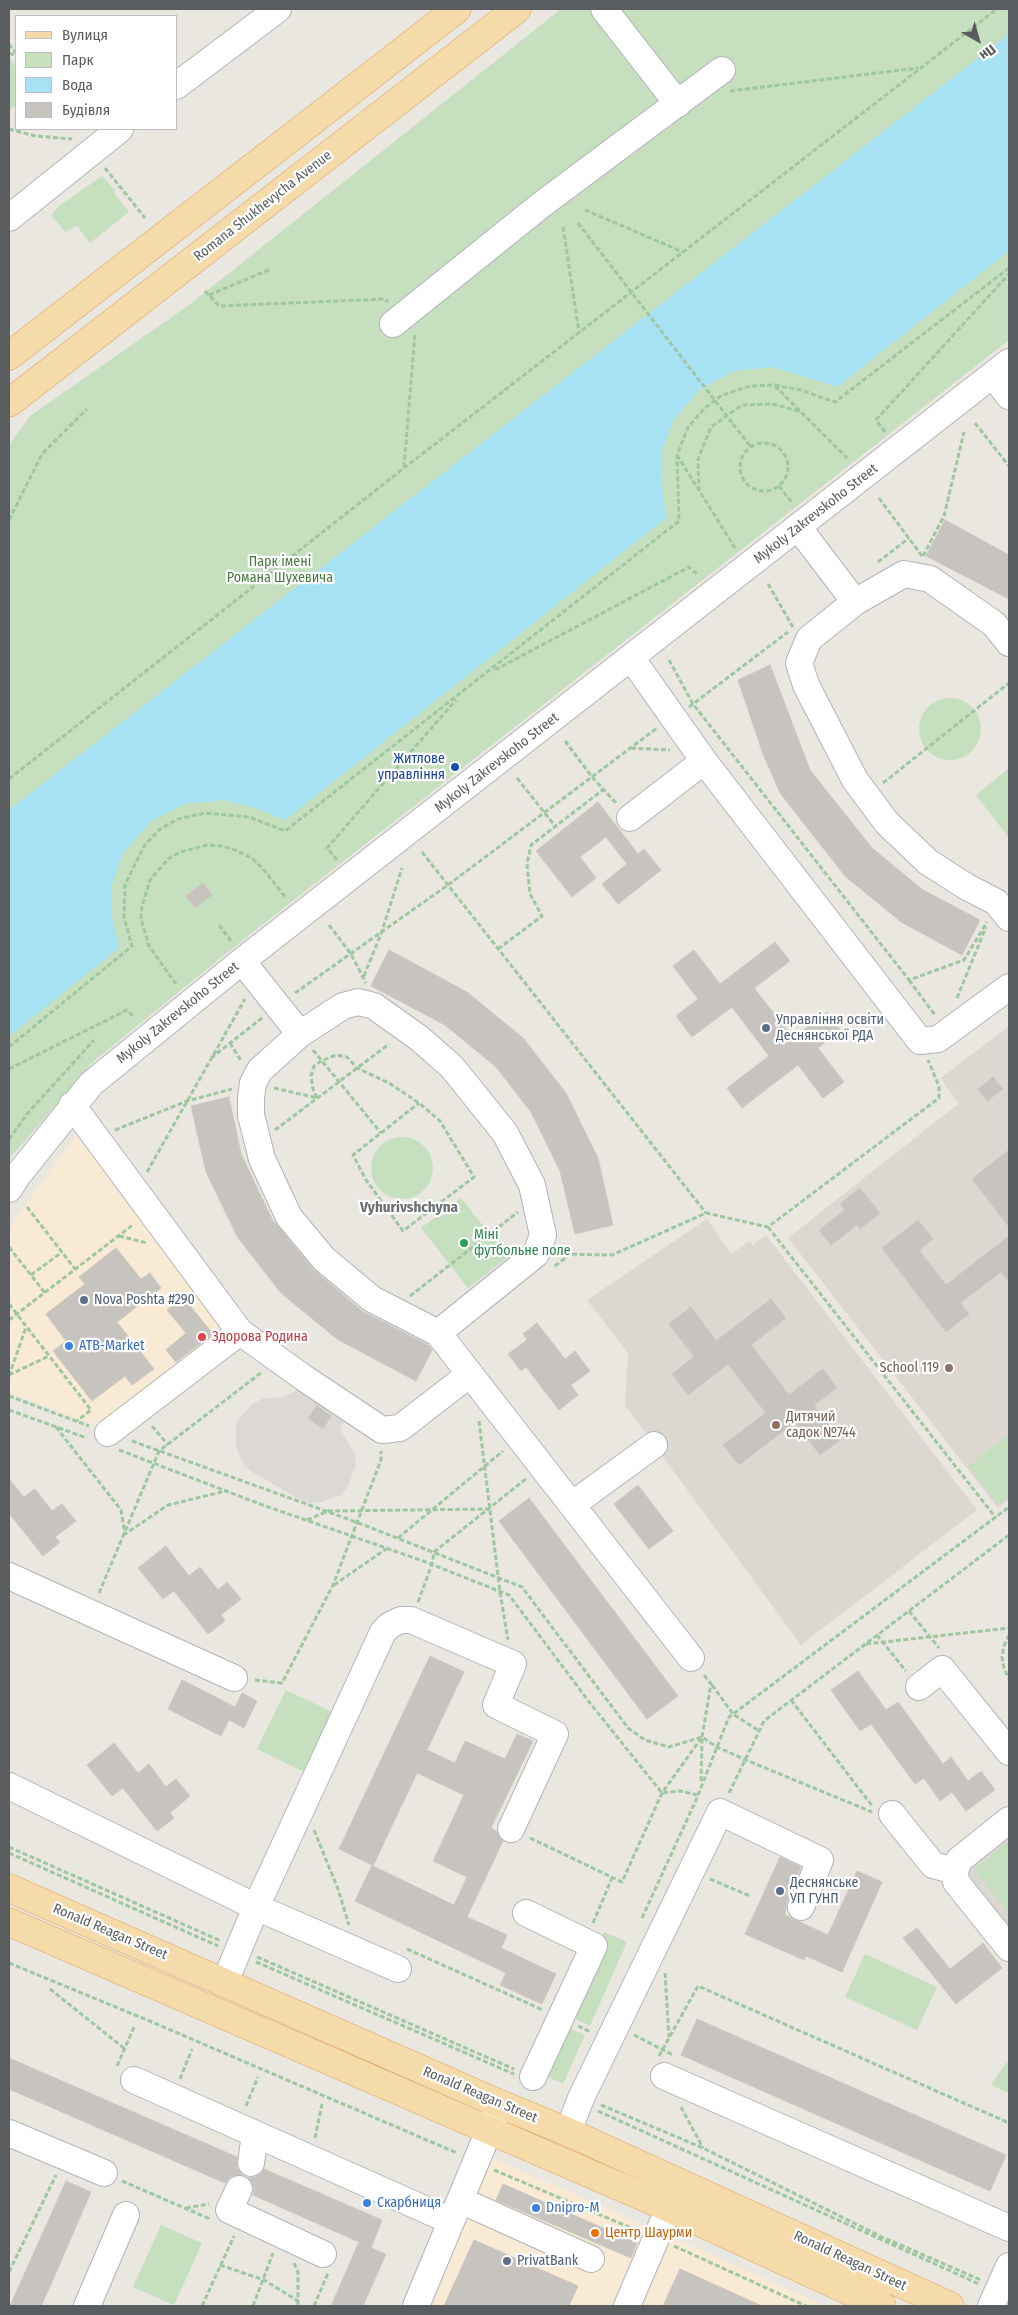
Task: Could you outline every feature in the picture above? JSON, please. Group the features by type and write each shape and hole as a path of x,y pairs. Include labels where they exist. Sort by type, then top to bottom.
{"main road":[{"path":"9,356 457,9"},
{"name":"Romana Shukhevycha Avenue","path":"12,405 517,9"},
{"name":"Ronald Reagan Street","path":"9,1888 500,2104 568,2132 950,2306"},
{"name":"Ronald Reagan Street","path":"9,1922 670,2208 882,2306"}],"street":[{"path":"178,84 278,9"},
{"path":"604,9 678,104"},
{"path":"408,325 542,205 678,104 723,81"},
{"path":"9,218 119,130"},
{"path":"1001,368 1009,396"},
{"name":"Mykoly Zakrevskoho Street","path":"18,1198 72,1105 91,1084 236,951 632,659 796,516 1001,368"},
{"path":"796,516 854,602"},
{"path":"1005,904 966,887 928,862 887,823 855,780 806,685 799,663 809,639 854,602 904,574 930,579 994,624 1009,643"},
{"path":"632,659 683,711 702,763 920,1041 938,1039 1009,987"},
{"path":"630,818 702,763"},
{"path":"236,951 300,1034"},
{"path":"438,1333 536,1254 544,1235 532,1185 506,1133 452,1066 408,1030 374,1006 358,1002 343,1006 300,1034 260,1070 253,1084 251,1115 262,1159 289,1217 324,1260 372,1299 438,1333 543,1465 691,1658"},
{"path":"72,1105 240,1332 278,1360 382,1430 400,1428 470,1374"},
{"path":"103,1440 240,1332"},
{"path":"573,1504 654,1445"},
{"path":"9,1576 234,1678"},
{"path":"225,1982 256,1907 383,1632 390,1625 401,1620 411,1620 513,1664 496,1705 555,1734 511,1829"},
{"path":"919,1687 942,1669 1009,1752"},
{"path":"9,1786 256,1907 356,1938 400,1957"},
{"path":"568,2132 580,2100 720,1812 820,1860 802,1907"},
{"path":"892,1814 933,1865 954,1871"},
{"path":"1009,1820 959,1860 954,1871 956,1882 1009,1948"},
{"path":"526,1913 594,1946 561,2018 526,2077"},
{"path":"664,2076 1009,2228"},
{"path":"134,2080 310,2158 591,2259"},
{"path":"416,2306 500,2104"},
{"path":"246,2130 252,2164"},
{"path":"9,2133 104,2173"},
{"path":"239,2190 229,2210 231,2220 279,2234 323,2254"},
{"path":"627,2306 655,2238 670,2208"},
{"path":"87,2306 126,2215"}],"path":[{"path":"9,779 404,468 918,68 997,9"},
{"path":"723,81 918,68"},
{"path":"9,129 35,136 70,140 75,138"},
{"path":"100,162 145,218"},
{"path":"585,210 683,252"},
{"path":"578,223 751,447"},
{"path":"563,227 579,332"},
{"path":"9,1047 132,946 124,917 125,885 144,846 160,829 178,819 205,812 249,817 285,831 488,674 680,521 677,455 688,427 705,408 722,395 750,386 774,385 801,390 835,402 1009,268"},
{"path":"209,295 271,269"},
{"path":"885,432 876,420 1009,274"},
{"path":"205,291 218,306 385,299 408,325 404,468"},
{"path":"774,385 849,460"},
{"path":"699,491 698,459 712,427 742,405 773,404 801,412"},
{"path":"9,520 42,454 87,408"},
{"path":"975,423 1009,466"},
{"path":"922,557 944,516 964,432"},
{"path":"766,443 781,450 786,456 788,472 779,486 757,490 745,481 740,466 742,459 751,447 766,443"},
{"path":"677,455 735,548"},
{"path":"779,486 796,516"},
{"path":"488,674 690,567 698,575"},
{"path":"669,660 693,704 909,980 938,1020"},
{"path":"867,796 1009,683"},
{"path":"337,860 327,848 462,693"},
{"path":"211,1058 277,1006 448,885 683,711"},
{"path":"565,741 592,777 630,818"},
{"path":"631,748 674,750 702,763"},
{"path":"517,778 555,826"},
{"path":"498,949 542,916 530,894 527,864 531,845 604,789"},
{"path":"176,984 149,946 142,919 142,906 150,880 168,860 180,852 208,845 222,846 238,851 253,859 286,898"},
{"path":"422,852 706,1213"},
{"path":"364,976 382,931 402,868"},
{"path":"909,980 964,960 990,918 956,1000"},
{"path":"219,924 236,951"},
{"path":"329,925 351,954 364,976 374,1006"},
{"path":"9,1320 75,1269 143,1201 187,1101 249,992"},
{"path":"9,1069 127,1010 134,1017"},
{"path":"258,1143 408,1030"},
{"path":"300,1034 381,1133"},
{"path":"9,1139 28,1113 94,1040"},
{"path":"768,1227 939,1098 939,1086 920,1041"},
{"path":"317,1098 311,1076 314,1066 336,1055 347,1058 357,1068 389,1083 418,1103 440,1121 474,1177 403,1231 366,1180 353,1155 418,1103"},
{"path":"96,1137 187,1101 253,1084 317,1098"},
{"path":"18,1198 75,1269"},
{"path":"392,1310 524,1207"},
{"path":"536,1254 612,1255 706,1213 768,1227 996,1518"},
{"path":"9,1247 45,1293"},
{"path":"31,1275 62,1252"},
{"path":"9,1304 91,1410 77,1421"},
{"path":"9,1376 26,1326"},
{"path":"9,1376 49,1356"},
{"path":"91,1613 159,1451 278,1360"},
{"path":"9,1396 77,1421 103,1440 155,1464 432,1564 509,1595 590,1703 662,1793"},
{"path":"9,1410 56,1427 103,1440 159,1451 328,1511 522,1587 628,1728 645,1740 669,1747 702,1737"},
{"path":"478,1417 498,1578 513,1664"},
{"path":"56,1427 121,1510 124,1534"},
{"path":"234,1678 282,1683 333,1585 381,1460 382,1430"},
{"path":"398,1538 520,1437"},
{"path":"411,1620 432,1564 434,1552 543,1465"},
{"path":"124,1534 168,1505 226,1491"},
{"path":"307,1520 328,1511 490,1508"},
{"path":"639,1925 701,1786 729,1717 1009,1508"},
{"path":"720,1812 764,1721 1009,1534"},
{"path":"333,1585 387,1548"},
{"path":"909,1611 944,1655 942,1669"},
{"path":"865,1644 1009,1628"},
{"path":"877,1635 919,1687"},
{"path":"1009,1635 1002,1657 1009,1679"},
{"path":"691,1658 733,1714 759,1731"},
{"path":"701,1786 702,1737 711,1684"},
{"path":"702,1737 717,1747 746,1760 879,1815 792,1700"},
{"path":"511,1829 622,1882 662,1793 702,1737"},
{"path":"662,1793 680,1791 697,1795"},
{"path":"304,1804 338,1889 348,1922 356,1938"},
{"path":"9,1847 237,1951 526,2077"},
{"path":"9,1853 526,2077"},
{"path":"585,1942 612,1878"},
{"path":"339,1918 348,1922 356,1938"},
{"path":"400,1957 561,2018 591,2032"},
{"path":"9,1963 152,2022 655,2238 806,2306"},
{"path":"665,1969 669,2037"},
{"path":"703,2148 656,2061 698,1986 1009,2122"},
{"path":"50,1989 125,2049"},
{"path":"588,2041 595,2023"},
{"path":"134,2080 116,2070 135,2025"},
{"path":"172,2097 192,2049"},
{"path":"246,2130 258,2077"},
{"path":"580,2100 703,2148 882,2237 1000,2288"},
{"path":"580,2100 1000,2288"},
{"path":"310,2158 322,2104"},
{"path":"9,2272 65,2157"},
{"path":"104,2173 231,2220 220,2266 202,2306"},
{"path":"253,2306 264,2280 279,2234"},
{"path":"279,2234 298,2272 298,2306"},
{"path":"314,2306 329,2272 323,2254"},
{"path":"220,2266 264,2280 298,2301"}],"shaded area":[{"name":"School 119","path":"1009,1026 1009,1499 998,1508 788,1238 958,1104 941,1078"},
{"path":"83,1125 237,1332 108,1430 9,1392 9,1228"},
{"name":"Дитячий садок №744","path":"707,1219 731,1254 749,1241 753,1245 766,1235 977,1510 801,1645 625,1405 628,1353 587,1300"},
{"path":"307,1389 346,1419 340,1429 354,1452 356,1464 348,1487 341,1495 321,1502 311,1503 299,1499 251,1471 243,1464 236,1446 236,1423 251,1405 262,1399 284,1397 297,1390"},
{"path":"1009,1837 1009,1934 963,1873"},
{"path":"484,2154 826,2306 421,2306"}],"green space":[{"name":"Парк імені Романа Шухевича","path":"561,9 1009,9 1009,340 244,939 95,1060 9,1159 9,445 30,416 189,305"},
{"path":"9,57 15,66 15,106 9,111"},
{"path":"102,176 115,190 114,193 129,212 90,243 77,226 65,232 51,215 59,206"},
{"path":"950,698 962,700 972,707 979,717 981,729 979,741 972,751 962,758 950,760 938,758 928,751 921,741 919,729 921,717 928,707 938,700"},
{"path":"1009,768 1009,838 976,795"},
{"path":"402,1137 414,1139 424,1146 431,1156 433,1168 431,1180 424,1190 414,1197 402,1199 390,1197 380,1190 373,1180 371,1168 373,1156 380,1146 390,1139"},
{"name":"Міні футбольне поле","path":"461,1198 508,1257 468,1288 421,1228"},
{"path":"1009,1434 1009,1497 998,1505 968,1466"},
{"path":"286,1690 332,1712 304,1772 257,1749"},
{"path":"1009,1841 1009,1913 974,1869"},
{"path":"604,1932 627,1942 590,2026 567,2015"},
{"path":"865,1954 937,1987 917,2030 845,1997"},
{"path":"562,2025 585,2035 563,2084 540,2073"},
{"path":"1009,2062 1009,2093 991,2085 1006,2063"},
{"path":"161,2225 202,2243 174,2305 133,2287"}],"water":[{"path":"1009,34 1009,251 837,387 773,367 734,371 700,389 673,421 662,451 661,480 666,518 285,820 255,808 223,800 184,804 150,822 123,853 112,884 111,913 119,948 9,1036 9,810"}],"building":[{"path":"945,520 1009,555 1009,599 926,556"},
{"path":"770,665 810,770 872,848 923,890 980,920 962,955 901,922 845,876 780,793 763,754 738,680"},
{"path":"598,802 638,854 644,849 661,870 618,904 602,884 627,864 606,837 580,857 596,878 572,897 536,851"},
{"path":"203,883 212,895 195,908 186,896"},
{"path":"775,942 790,961 754,988 793,1038 827,1012 840,1030 818,1048 844,1082 823,1098 798,1065 742,1108 727,1088 769,1056 732,1007 692,1037 676,1016 698,999 673,966 694,950 720,984"},
{"path":"389,950 467,992 523,1038 566,1093 598,1158 613,1225 575,1234 560,1171 531,1112 496,1067 445,1025 371,986"},
{"path":"993,1077 1003,1089 987,1101 978,1089"},
{"path":"229,1097 241,1154 272,1219 313,1269 362,1311 428,1345 432,1350 416,1381 337,1339 281,1293 238,1238 206,1172 191,1106"},
{"path":"1009,1150 1009,1227 972,1179"},
{"path":"860,1188 880,1213 860,1229 857,1225 831,1245 819,1230 845,1210 840,1204"},
{"path":"918,1220 933,1239 919,1250 946,1285 1009,1236 1009,1282 1001,1272 960,1303 969,1314 946,1332 882,1248"},
{"path":"116,1248 141,1279 150,1273 161,1288 117,1322 154,1369 132,1385 125,1376 92,1401 53,1351 66,1341 46,1314 85,1284 79,1277"},
{"path":"183,1297 213,1334 176,1362 166,1350 186,1333 167,1310"},
{"path":"771,1299 786,1318 751,1345 789,1395 823,1369 837,1388 814,1405 840,1440 820,1455 795,1422 739,1465 723,1445 766,1413 728,1364 688,1395 672,1374 694,1357 669,1324 691,1307 716,1341"},
{"path":"537,1323 565,1359 575,1351 590,1371 571,1385 578,1395 559,1410 526,1367 521,1371 508,1354 527,1340 523,1334"},
{"path":"317,1406 331,1416 323,1429 308,1418"},
{"path":"9,1479 24,1497 35,1489 52,1511 62,1504 76,1521 55,1537 60,1542 43,1556 9,1513"},
{"path":"638,1485 673,1531 649,1549 614,1504"},
{"path":"529,1498 678,1696 647,1719 499,1521"},
{"path":"166,1546 189,1576 200,1567 218,1590 227,1582 241,1599 221,1615 225,1621 208,1634 174,1591 163,1599 138,1568"},
{"path":"430,1656 464,1672 427,1750 455,1763 465,1741 505,1759 517,1734 533,1741 491,1828 496,1831 503,1841 467,1917 507,1935 501,1948 556,1974 542,2004 500,1985 506,1973 355,1901 372,1865 339,1849","holes":["417,1773 464,1795 433,1861 467,1877 454,1905 373,1866"]},
{"path":"858,1671 886,1710 898,1702 943,1764 951,1757 968,1781 981,1771 995,1790 966,1811 952,1792 940,1801 924,1778 915,1784 871,1724 860,1731 831,1690"},
{"path":"182,1680 235,1707 242,1693 257,1701 244,1728 229,1720 221,1736 168,1709"},
{"path":"114,1743 138,1773 149,1764 166,1787 176,1779 190,1796 170,1813 174,1818 157,1831 123,1788 112,1796 87,1765"},
{"path":"780,1857 801,1867 787,1901 785,1915 828,1935 857,1871 882,1882 842,1972 806,1956 804,1960 745,1934"},
{"path":"917,1928 950,1969 983,1943 1002,1968 956,2004 903,1938"},
{"path":"697,2019 1006,2155 990,2191 681,2055"},
{"path":"9,2058 237,2157 237,2168 242,2175 231,2176 225,2183 9,2089"},
{"path":"264,2169 382,2220 371,2248 386,2254 363,2306 331,2306 359,2242 253,2195 254,2187 248,2178 257,2177"},
{"path":"66,2181 91,2192 49,2289 41,2306 10,2306"},
{"path":"503,2184 637,2243 631,2258 496,2200"},
{"path":"474,2240 578,2286 569,2306 444,2306"},
{"path":"680,2269 762,2306 663,2306"}],"place":[{"name":"Житлове управління","path":"455,767"},
{"name":"Управління освіти Деснянської РДА","path":"766,1028"},
{"name":"Міні футбольне поле","path":"464,1243"},
{"name":"Nova Poshta #290","path":"84,1300"},
{"name":"Здорова Родина","path":"202,1337"},
{"name":"ATB-Market","path":"69,1346"},
{"name":"School 119","path":"949,1368"},
{"name":"Дитячий садок №744","path":"776,1425"},
{"name":"Деснянське УП ГУНП","path":"780,1891"},
{"name":"Скарбниця","path":"367,2203"},
{"name":"Dnipro-M","path":"536,2208"},
{"name":"Центр Шаурми","path":"595,2233"},
{"name":"PrivatBank","path":"507,2261"}],"district":[{"name":"Vyhurivshchyna","path":"409,1208"}]}
